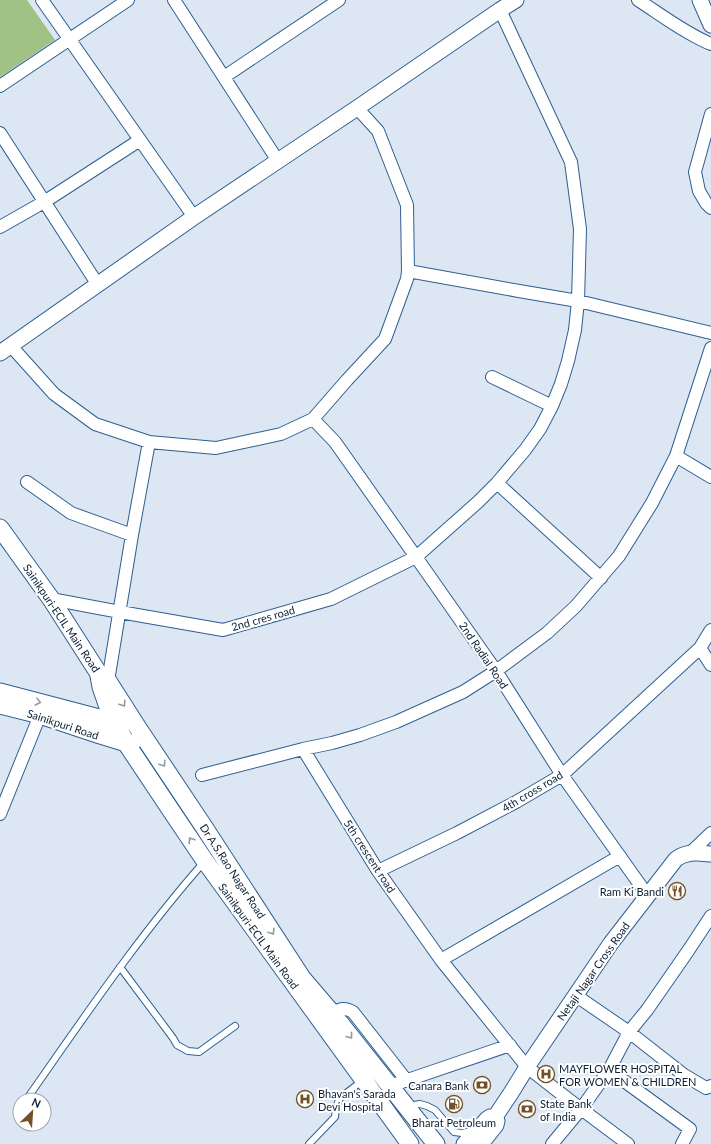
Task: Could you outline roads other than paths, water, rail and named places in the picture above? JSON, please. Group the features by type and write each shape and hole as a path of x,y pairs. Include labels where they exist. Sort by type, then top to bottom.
{"main road":[{"name":"Sainikpuri-ECIL Main Road","path":"3,537 51,599 103,681 138,728"},
{"name":"Sainikpuri-ECIL Main Road","path":"103,681 109,710 126,743 205,861 410,1144"},
{"path":"88,715 98,708 103,681"},
{"name":"Sainikpuri Road","path":"0,692 138,728"},
{"name":"Sainikpuri Road","path":"0,705 40,715 100,736 126,743 148,742"},
{"name":"Dr A.S.Rao Nagar Road","path":"138,728 302,978 332,1013 436,1144"}],"street":[{"path":"42,0 194,217"},
{"path":"0,86 128,0"},
{"path":"174,0 278,161"},
{"path":"224,77 321,5 339,0"},
{"path":"357,108 378,131 408,205 407,279 385,339 313,419 281,434 216,448 149,442 95,424 54,394 6,349 194,217 357,108 495,5 516,0"},
{"path":"638,0 678,26 711,44"},
{"path":"700,0 711,25"},
{"path":"709,0 711,4"},
{"name":"2nd cres road","path":"51,599 223,630 331,599 416,556 478,502 497,483 529,445 540,429 552,406 562,384 568,361 575,330 578,301 580,229 571,162 495,5"},
{"path":"711,114 695,172 699,191 706,203 711,208"},
{"path":"0,132 98,285"},
{"path":"0,227 44,202 140,140"},
{"path":"408,271 519,292 578,301 711,333"},
{"path":"202,775 360,736 396,722 463,692 496,672 547,633 576,606 619,556 652,503 676,456 711,348"},
{"path":"492,377 552,406"},
{"name":"2nd Radial Road","path":"313,419 335,442 416,556 496,672 562,775 648,896"},
{"path":"103,681 120,612 149,442"},
{"path":"676,456 711,478"},
{"path":"27,482 71,513 132,535"},
{"path":"497,483 601,578"},
{"name":"4th cross road","path":"378,871 457,833 516,802 562,775 700,648 711,630"},
{"path":"700,648 711,665"},
{"path":"0,814 40,715"},
{"name":"5th crescent road","path":"303,749 378,871 441,960 527,1067 628,1144"},
{"path":"690,853 711,833"},
{"path":"690,853 711,854"},
{"name":"Netaji Nagar Cross Road","path":"464,1144 479,1137 496,1125 497,1122 495,1117 611,943 676,859 682,855 690,853"},
{"path":"441,960 620,856"},
{"path":"552,1144 581,1109 609,1070 630,1032 656,997 711,916"},
{"path":"575,995 630,1032 684,1075 706,1088 711,1086"},
{"path":"332,1013 341,1009 348,1009 353,1012 407,1081"},
{"path":"390,1086 510,1045"},
{"path":"609,1070 690,1129 682,1144"}],"lane":[{"path":"32,1092 120,967 173,898 205,861"},
{"path":"120,967 177,1045 188,1051 200,1052 235,1026"},
{"path":"309,1144 335,1117 336,1107 340,1098 364,1080"},
{"path":"406,1106 420,1104 427,1106 435,1110 452,1129 458,1133 468,1132 479,1137"}],"place":[{"name":"Ram Ki Bandi","path":"677,891"},
{"name":"MAYFLOWER HOSPITAL FOR WOMEN & CHILDREN","path":"546,1074"},
{"name":"Canara Bank","path":"482,1085"},
{"name":"Bhavan's Sarada Devi Hospital","path":"305,1099"},
{"name":"Bharat Petroleum","path":"454,1104"},
{"name":"State Bank of India","path":"527,1109"}]}
